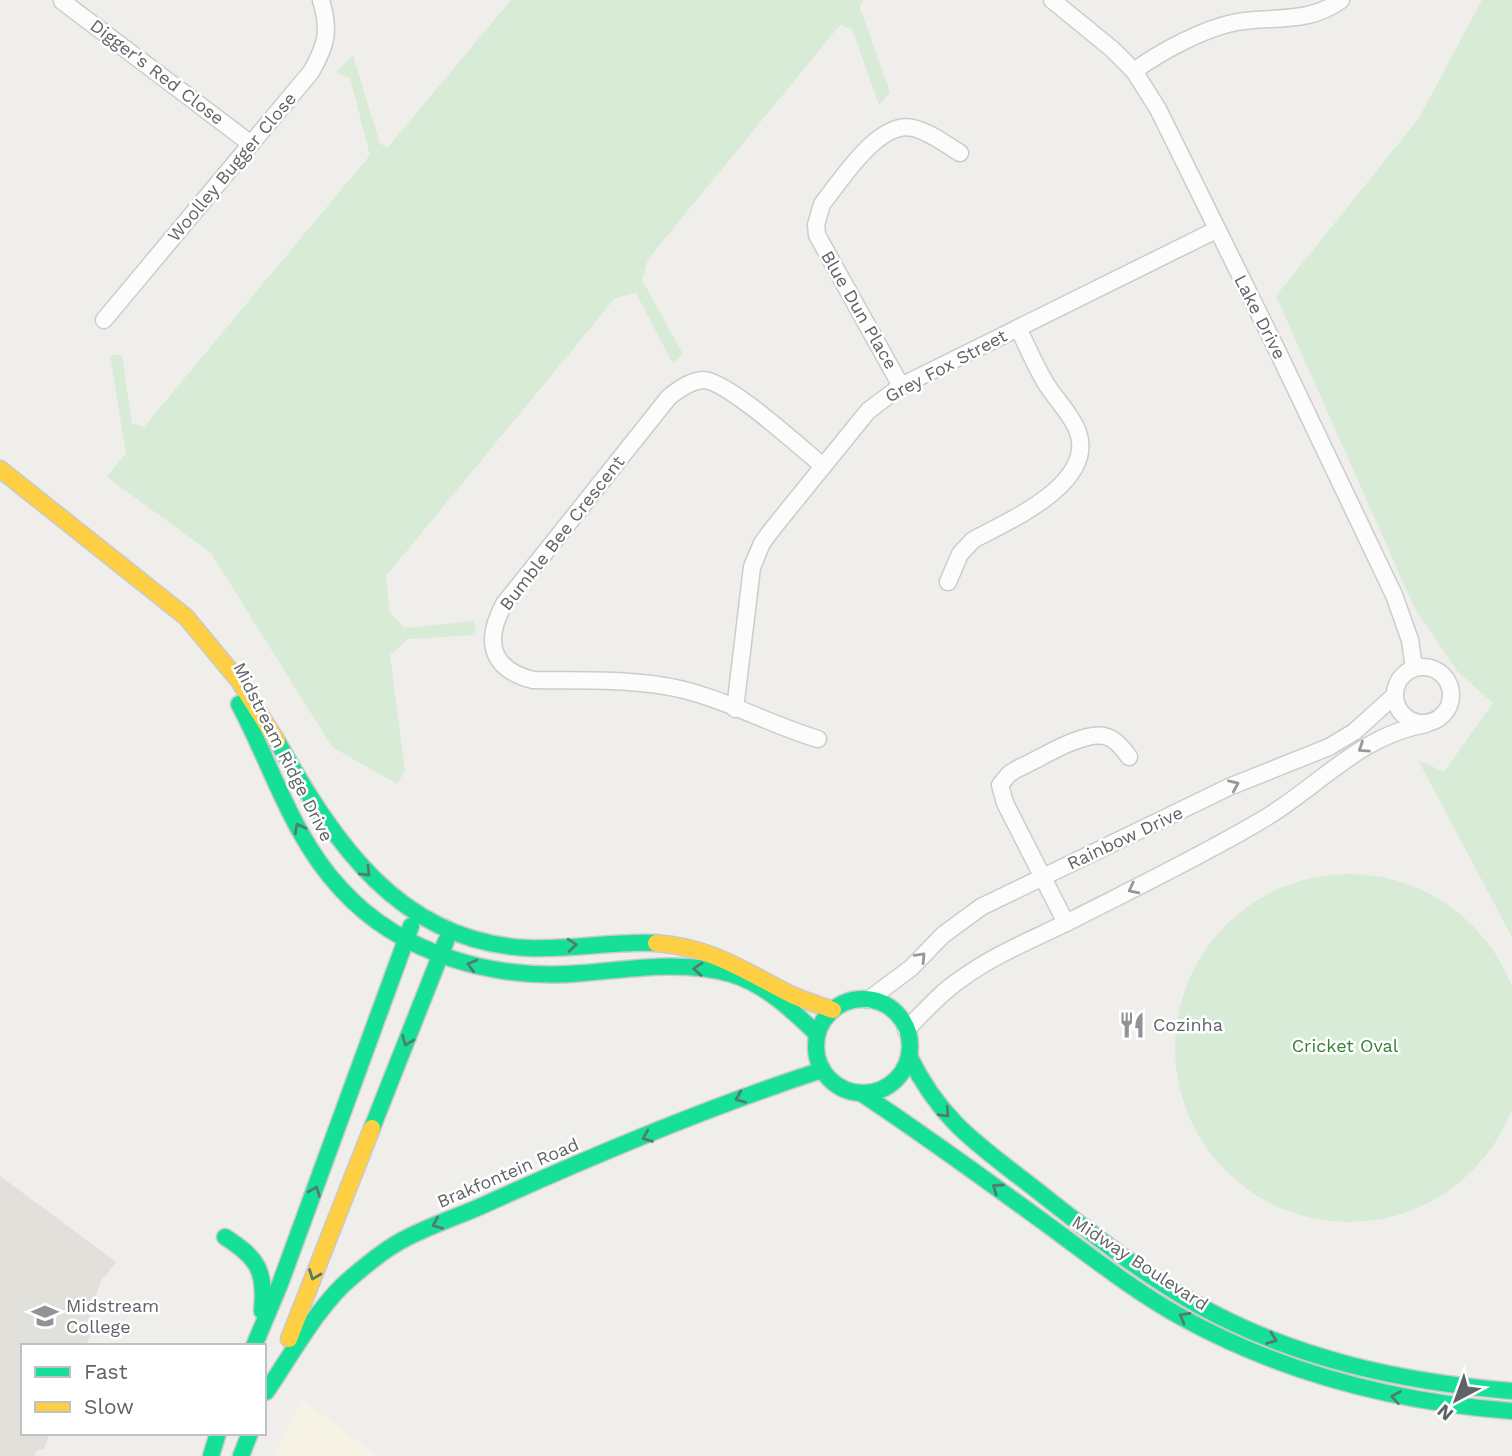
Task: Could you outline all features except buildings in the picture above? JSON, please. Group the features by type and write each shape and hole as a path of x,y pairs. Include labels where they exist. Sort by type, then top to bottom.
{"street":[{"name":"Woolley Bugger Close","path":"104,320 297,90 321,55 327,29 321,0"},
{"name":"Lake Drive","path":"1052,0 1112,49 1134,71 1158,109 1394,596 1410,640 1414,668"},
{"path":"1134,71 1158,56 1218,28 1235,23 1317,14 1340,0"},
{"name":"Digger's Red Close","path":"62,1 251,144"},
{"name":"Blue Dun Place","path":"901,386 854,298 824,251 817,235 818,215 822,204 869,146 887,132 900,127 923,131 960,153"},
{"name":"Grey Fox Street","path":"735,709 751,567 762,542 868,411 901,386 1216,230"},
{"path":"948,582 964,547 1049,497 1069,473 1079,451 1077,429 1045,382 1018,328"},
{"name":"Bumble Bee Crescent","path":"818,739 690,692 656,685 533,680 520,677 502,664 494,651 493,627 504,604 669,397 692,383 713,382 724,388 823,466"},
{"name":"Midstream Ridge Drive","path":"0,469 186,617 207,638 241,684 334,836 382,888 416,914 449,931 473,939 528,948 640,942 694,948 725,958 791,993 833,1010"},
{"name":"Midstream Ridge Drive","path":"186,617 242,710 299,830 321,865 366,912 405,939 441,955 487,970 517,974 559,975 664,967 714,970 762,988 817,1034"},
{"path":"822,1070 817,1055 817,1034 833,1010 853,1000 868,1000 891,1009 906,1030 941,995 977,968 1194,858 1262,820 1367,744 1394,732 1426,724 1435,721 1448,708 1451,690 1441,674 1433,669 1414,668 1399,679 1394,696 1396,705 1408,719 1426,724"},
{"name":"Rainbow Drive","path":"868,1000 912,968 943,935 964,918 1229,787 1329,747 1354,732 1394,696"},
{"path":"1066,923 1001,793 1000,785 1017,769 1085,737 1104,736 1123,748 1129,757"},
{"path":"257,1340 288,1263 416,914"},
{"name":"Brakfontein Road","path":"266,1393 449,931"},
{"name":"Midway Boulevard","path":"906,1030 909,1056 929,1094 949,1118 986,1150 1115,1249 1178,1292 1211,1311 1268,1337 1373,1373 1440,1385 1512,1391"},
{"path":"861,1093 877,1091 892,1083 903,1071 909,1056"},
{"name":"Brakfontein Road","path":"266,1393 321,1310 349,1279 394,1245 532,1183 743,1096 822,1070"},
{"name":"Midway Boulevard","path":"822,1070 839,1087 861,1093 928,1137 1126,1281 1182,1317 1259,1356 1330,1381 1381,1394 1443,1405 1512,1411"},
{"path":"288,1263 305,1259 341,1207"},
{"path":"225,1237 247,1250 260,1269 264,1297 257,1340"},
{"path":"288,1263 293,1296 291,1335"},
{"path":"211,1456 218,1435"},
{"path":"241,1456 249,1435"}],"shaded area":[{"name":"Midstream College","path":"0,1176 116,1262 101,1281 92,1306 87,1309 95,1324 87,1344 21,1344 21,1435 49,1435 44,1449 37,1450 34,1456 0,1456"},
{"path":"302,1400 377,1456 274,1456"}],"green space":[{"path":"511,0 863,0 860,8 890,92 879,105 852,29 840,25 648,259 642,280 683,354 673,364 636,293 615,298 386,576 390,613 405,628 474,621 476,635 408,639 390,655 405,771 397,784 332,747 211,553 107,477 126,453 110,355 122,355 132,424 144,427 370,155 350,78 336,72 353,55 380,144 388,147"},
{"path":"1482,0 1512,0 1512,937 1418,760 1444,772 1493,703 1458,672 1415,609 1276,296 1419,118"},
{"name":"Cricket Oval","path":"1349,874 1383,877 1416,887 1446,903 1472,925 1494,951 1513,991 1513,1105 1510,1115 1494,1145 1472,1171 1446,1193 1416,1209 1383,1219 1349,1222 1315,1219 1282,1209 1252,1193 1226,1171 1204,1145 1188,1115 1178,1082 1175,1048 1178,1014 1188,981 1204,951 1226,925 1252,903 1282,887 1315,877"}],"traffic: fast":[{"path":"239,704 309,847 341,889 365,912 392,931 421,947 452,959 517,973 583,973 676,966 731,974 767,991 817,1034"},
{"path":"277,741 322,815 347,849 376,880 407,906 442,927 483,942 528,948 656,943"},
{"path":"255,1344 280,1284 411,926"},
{"path":"372,1128 446,941"},
{"path":"863,999 881,1003 896,1013 906,1028 910,1046 906,1064 896,1079 881,1089 863,1093 845,1089 830,1079 820,1064 816,1046 820,1028 830,1013 845,1003 863,999"},
{"path":"909,1056 935,1100 965,1133 1116,1251 1198,1305 1273,1340 1350,1365 1430,1381 1512,1391"},
{"path":"266,1392 328,1302 352,1277 394,1245 652,1132 822,1070"},
{"path":"861,1093 1132,1286 1183,1318 1222,1338 1301,1370 1342,1382 1426,1401 1512,1411"},
{"path":"225,1237 245,1252 257,1267 263,1286 262,1311"},
{"path":"211,1456 217,1435"},
{"path":"241,1456 249,1435"}],"traffic: slow":[{"path":"0,469 186,617 239,681 277,741"},
{"path":"656,943 711,955 792,995 833,1010"},
{"path":"289,1339 372,1128"}],"place":[{"name":"Cozinha","path":"1132,1025"},
{"name":"Midstream College","path":"45,1316"}]}
